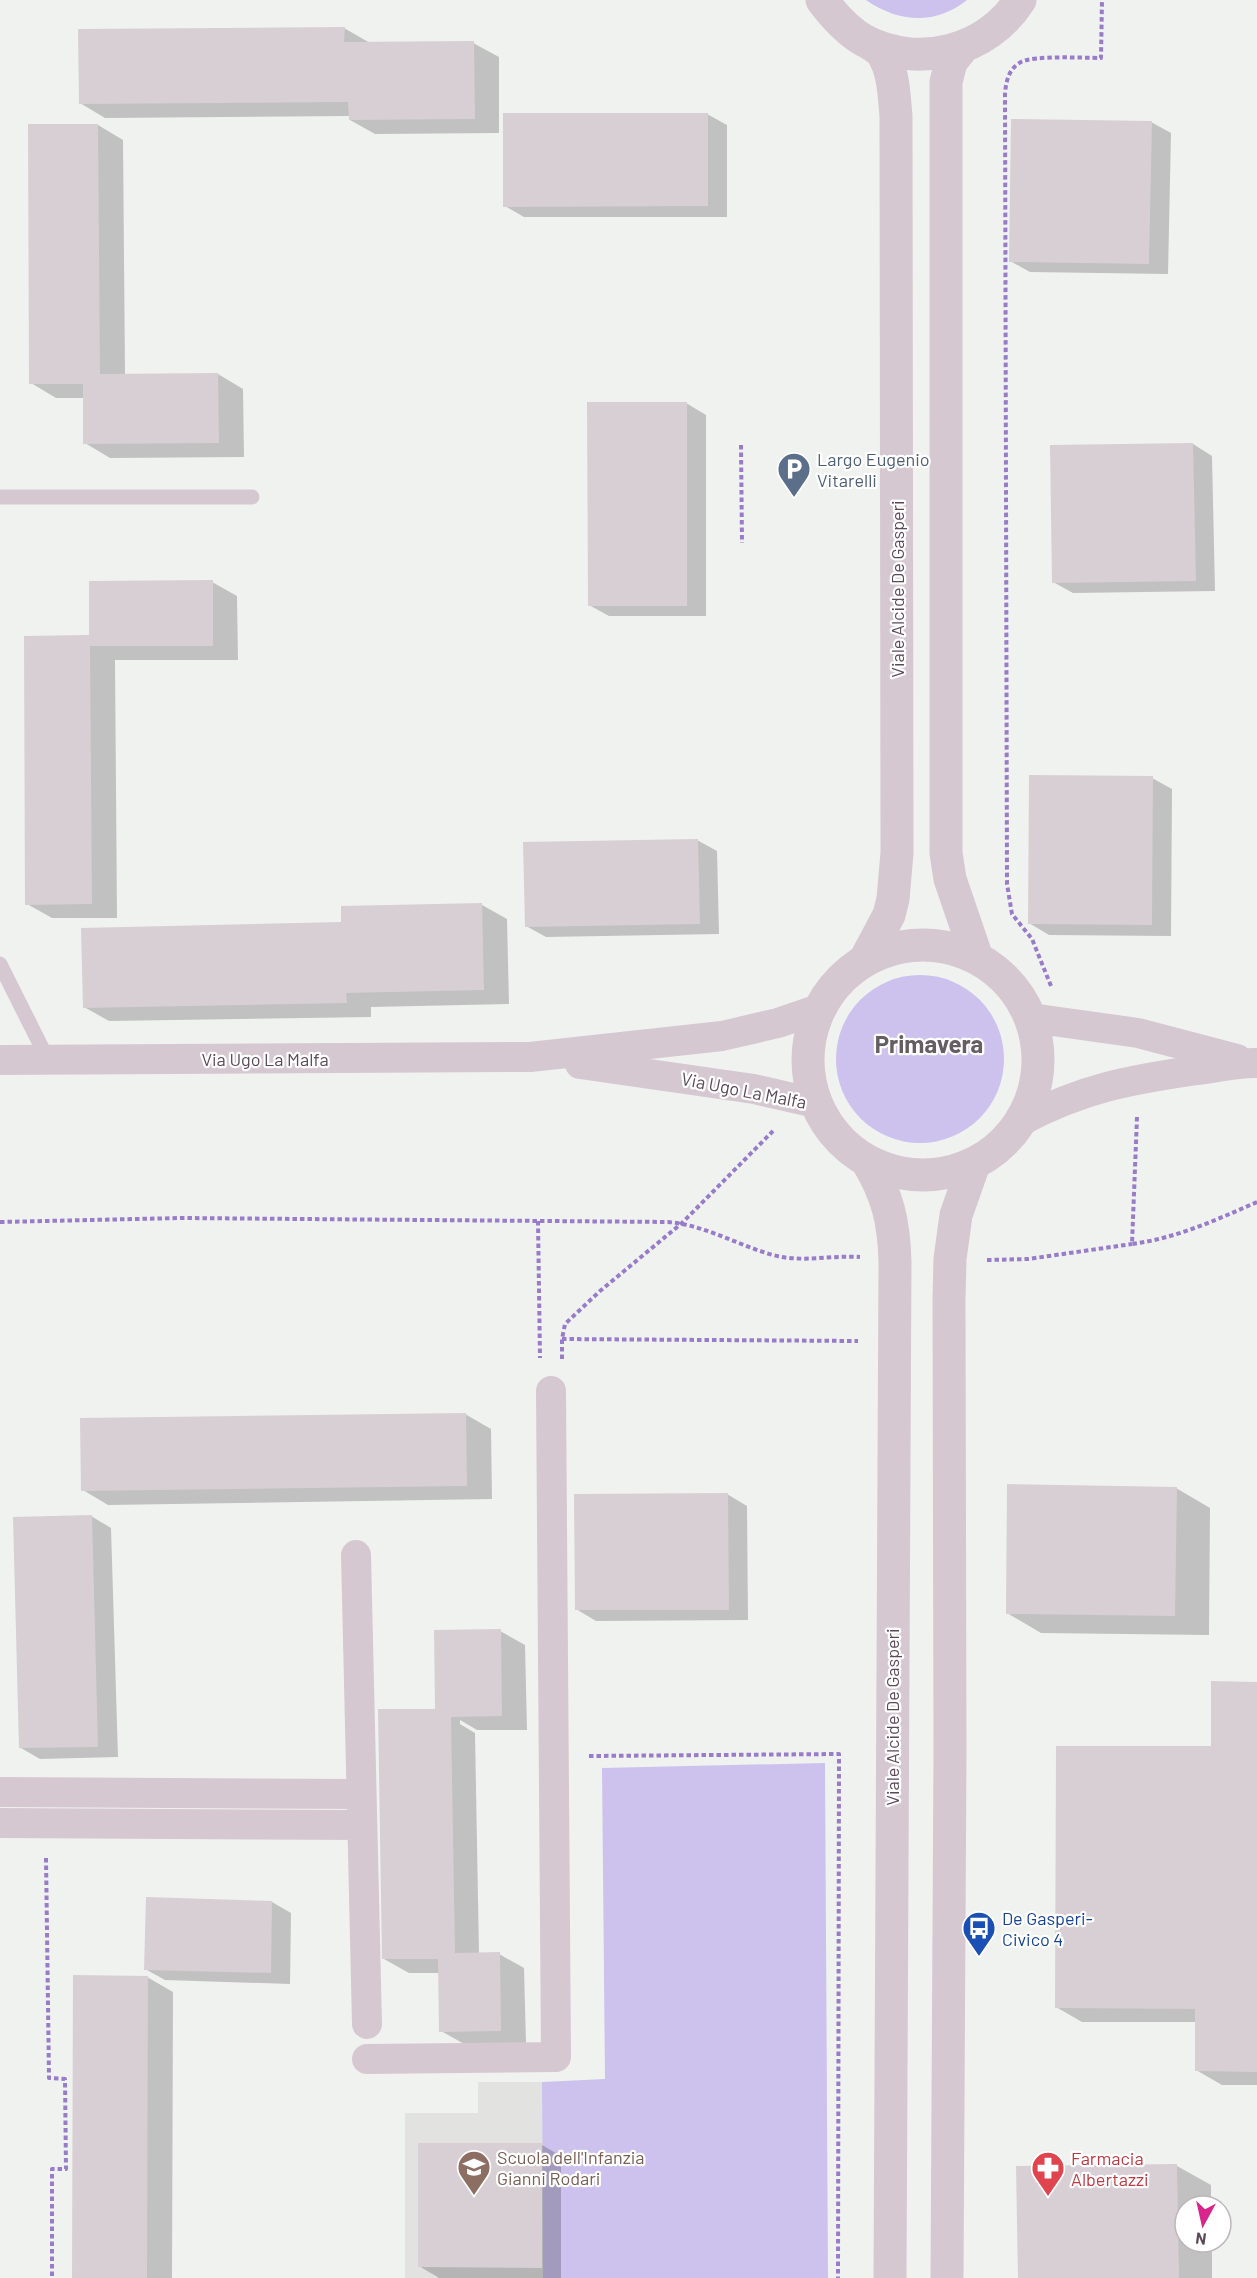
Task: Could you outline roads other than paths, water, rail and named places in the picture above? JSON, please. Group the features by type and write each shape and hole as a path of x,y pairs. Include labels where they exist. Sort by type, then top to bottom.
{"street":[{"path":"822,0 841,23 866,41 889,50 914,54 939,53 963,47 982,38 999,25 1020,0"},
{"name":"Viale Alcide De Gasperi","path":"865,960 889,915 897,853 896,116 893,86 887,65 881,52 866,41"},
{"path":"963,47 951,62 946,82 946,853 950,879 977,958"},
{"path":"921,945 950,948 977,958 989,965 1009,983 1031,1018 1038,1050 1037,1082 1031,1102 1021,1121 1001,1146 974,1164 939,1174 902,1174 867,1161 836,1137 809,1102 807,1056 813,1024 819,1009 831,990 846,974 865,960 892,949 921,945"},
{"name":"Via Ugo La Malfa","path":"0,1060 530,1057 722,1036 778,1023 819,1009"},
{"path":"1031,1018 1138,1034 1254,1063"},
{"name":"Via Ugo La Malfa","path":"530,1057 754,1089 809,1102"},
{"path":"1021,1121 1076,1095 1137,1079 1254,1063"},
{"name":"Viale Alcide De Gasperi","path":"867,1161 890,1207 895,1239 891,2278"},
{"path":"947,2278 950,1259 956,1215 974,1164"},
{"path":"367,2059 556,2057 551,1391"},
{"path":"356,1555 367,2024"},
{"path":"0,1792 361,1794"},
{"path":"0,1823 362,1825"}],"lane":[{"path":"0,497 252,497"},
{"path":"0,964 48,1060"}],"place":[{"name":"Largo Eugenio Vitarelli","path":"794,498"},
{"name":"De Gasperi- Civico 4","path":"979,1957"},
{"name":"Scuola dell'Infanzia Gianni Rodari","path":"474,2196"},
{"name":"Farmacia Albertazzi","path":"1048,2197"}],"district":[{"name":"Primavera","path":"929,1043"}]}
